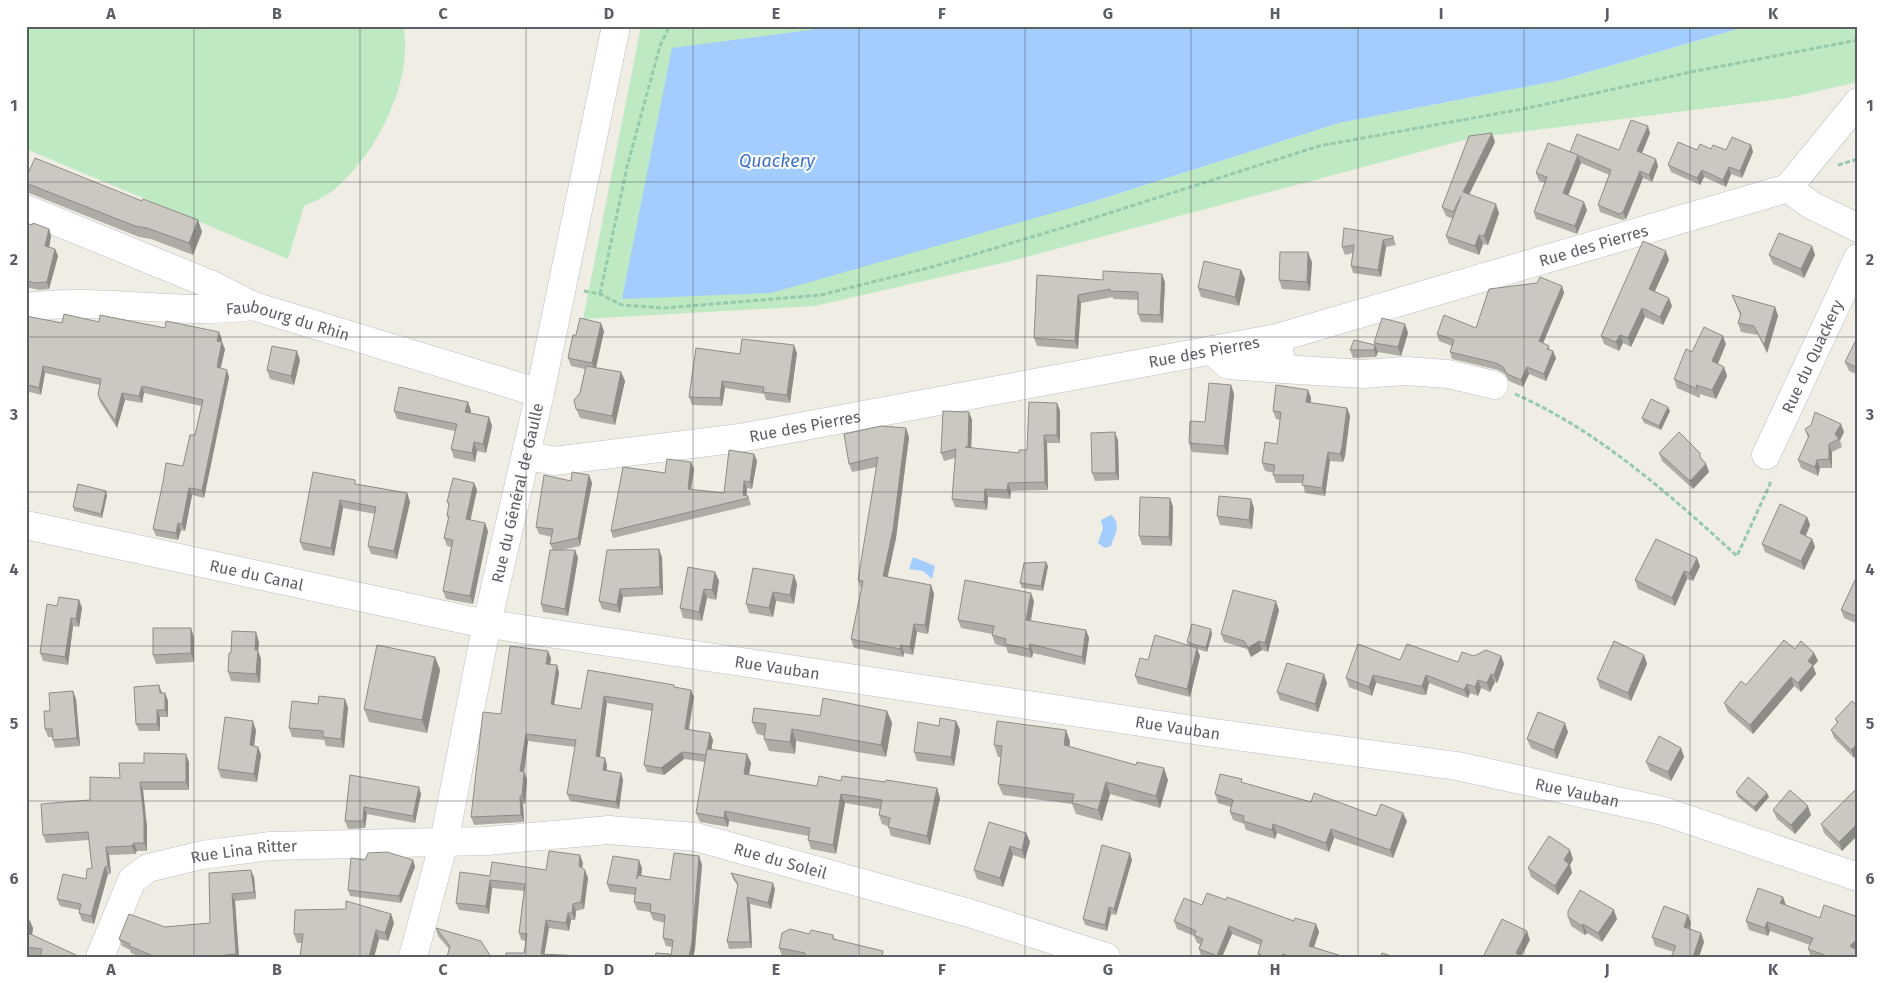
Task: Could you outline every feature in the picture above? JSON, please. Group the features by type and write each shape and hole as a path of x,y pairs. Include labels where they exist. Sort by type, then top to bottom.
{"street":[{"name":"Rue du Général de Gaulle","path":"413,957 444,842 487,623 540,393 616,26"},
{"path":"1858,102 1788,188 1811,205 1858,228"},
{"name":"Rue des Pierres","path":"526,455 554,461 740,438 1277,338 1788,188"},
{"path":"26,209 212,284 253,306"},
{"name":"Rue du Quackery","path":"1766,455 1858,258"},
{"name":"Faubourg du Rhin","path":"26,307 45,304 110,304 220,310 253,306 540,393"},
{"path":"1277,338 1283,369"},
{"path":"1211,350 1228,365 1363,374 1405,371 1448,374 1494,385"},
{"name":"Rue du Canal","path":"26,525 487,623"},
{"name":"Rue Vauban","path":"487,623 1214,733 1457,766 1663,811 1858,877"},
{"name":"Rue du Soleil","path":"444,842 486,841 609,830 696,837 969,913 1106,957"},
{"name":"Rue Lina Ritter","path":"100,957 132,880 148,868 202,855 270,846 444,842"}],"path":[{"path":"673,26 668,29 660,46 627,167 600,294 622,305 664,308 821,295 932,267 1065,227 1319,146 1528,108 1691,72 1858,40"},
{"path":"1494,385 1545,407 1595,438 1702,524 1738,556 1770,484 1766,455"}],"green space":[{"path":"26,26 403,26 405,48 403,70 397,94 388,117 376,139 347,178 328,194 304,206 288,259 26,149"},
{"path":"641,26 840,26 827,28 1095,201 1339,123 1561,80 1748,26 1858,26 1858,82 1787,98 1472,138 1011,261 815,306 583,319"}],"water":[{"name":"Quackery","path":"840,26 1748,26 1561,80 1339,123 1095,201 771,293 622,299 672,48"},
{"path":"1111,515 1116,522 1117,529 1111,546 1105,548 1098,543 1103,528 1101,520"},
{"path":"913,557 935,566 932,579 923,571 909,569"}],"building":[{"path":"1631,120 1648,126 1637,151 1656,159 1649,175 1640,171 1623,212 1619,214 1598,205 1611,170 1570,152 1577,134 1619,150"},
{"path":"1492,133 1463,192 1496,204 1484,236 1479,235 1475,246 1446,236 1461,196 1453,212 1442,207 1469,136"},
{"path":"1732,137 1751,145 1740,171 1729,167 1723,180 1702,170 1697,178 1668,165 1678,142 1697,150 1700,144 1711,149 1713,145 1726,150"},
{"path":"1548,143 1578,155 1563,193 1584,202 1575,226 1534,212 1547,177 1536,173"},
{"path":"35,158 142,201 143,199 198,220 189,243 147,228 135,226 26,183 26,178"},
{"path":"26,223 32,225 33,223 49,229 45,246 55,249 47,282 36,283 26,281"},
{"path":"1344,228 1393,236 1393,238 1383,240 1378,270 1351,266 1354,245 1342,247"},
{"path":"1779,233 1812,246 1801,269 1769,255"},
{"path":"1643,241 1666,251 1649,289 1669,298 1660,317 1642,308 1628,338 1620,335 1616,342 1601,336"},
{"path":"1280,252 1308,252 1307,282 1279,280"},
{"path":"1204,261 1241,270 1235,297 1198,288"},
{"path":"1103,271 1162,274 1160,315 1138,314 1138,292 1110,291 1110,289 1078,295 1075,341 1034,338 1037,275 1103,280"},
{"path":"1540,277 1562,286 1539,341 1549,346 1547,349 1553,351 1544,374 1527,367 1521,380 1507,374 1503,367 1496,363 1450,352 1454,340 1437,334 1444,315 1476,328 1489,289 1537,283"},
{"path":"1732,295 1775,307 1764,345 1754,326 1738,323 1741,314"},
{"path":"64,314 99,322 100,315 165,328 166,321 219,332 217,341 222,342 217,367 227,370 202,490 189,488 182,524 178,523 176,533 153,529 166,463 183,466 190,435 195,435 203,400 142,386 139,396 122,393 115,421 98,395 101,379 43,366 39,388 26,384 26,316 62,323"},
{"path":"580,318 601,323 592,363 568,358 573,335 576,335"},
{"path":"1382,318 1405,324 1398,347 1374,343"},
{"path":"1704,327 1723,336 1712,361 1724,367 1712,390 1696,385 1697,389 1674,379 1686,349 1692,352"},
{"path":"1858,336 1858,368 1845,362"},
{"path":"742,339 794,345 787,395 763,392 764,387 722,381 720,398 689,397 696,348 740,354"},
{"path":"1354,340 1375,345 1374,350 1350,350"},
{"path":"272,346 297,351 291,376 267,370"},
{"path":"586,366 621,372 612,416 576,409 574,400 580,393"},
{"path":"1209,383 1231,385 1224,446 1189,443 1190,421 1205,422"},
{"path":"1276,385 1308,390 1306,402 1347,408 1340,454 1328,452 1322,488 1302,485 1304,475 1273,475 1275,465 1262,463 1265,442 1277,444 1281,412 1273,411"},
{"path":"399,387 468,402 465,412 489,417 483,444 474,442 472,453 451,449 457,424 394,411"},
{"path":"1651,399 1668,407 1659,426 1642,418"},
{"path":"1029,402 1057,403 1057,435 1044,435 1045,482 1008,483 1007,490 985,489 984,502 952,499 956,449 941,453 943,411 969,412 968,447 965,447 1019,453 1019,450 1027,450"},
{"path":"1815,412 1841,424 1835,434 1839,439 1829,444 1829,459 1817,460 1815,467 1798,460 1809,436 1805,429 1811,425"},
{"path":"881,426 906,428 893,530 883,576 931,585 925,625 914,624 910,647 901,645 900,649 851,639 863,581 858,580 878,457 849,464 844,434"},
{"path":"1115,432 1116,473 1092,473 1091,433"},
{"path":"1679,432 1700,453 1700,457 1706,464 1690,481 1659,453"},
{"path":"729,450 754,454 750,482 744,481 743,495 748,496 748,498 611,531 623,467 665,473 667,459 691,462 688,489 724,493"},
{"path":"313,472 355,480 355,484 407,493 394,551 368,546 376,507 340,500 331,548 300,542"},
{"path":"572,472 589,475 578,538 550,544 553,529 536,527 544,475 571,481"},
{"path":"453,478 474,483 466,519 485,523 470,596 443,591 453,540 444,538 449,516 447,516 449,503 447,502"},
{"path":"78,484 106,491 101,514 73,507"},
{"path":"1219,496 1251,499 1249,520 1217,516"},
{"path":"1140,497 1170,498 1169,537 1139,536"},
{"path":"1780,504 1807,517 1800,533 1812,539 1801,561 1762,544"},
{"path":"1656,539 1697,558 1690,573 1684,571 1672,598 1635,580"},
{"path":"659,549 660,587 620,589 617,605 599,601 607,550"},
{"path":"550,550 575,550 565,609 541,604"},
{"path":"1046,562 1041,586 1020,583 1024,563"},
{"path":"688,567 715,572 712,590 704,589 699,612 680,608"},
{"path":"753,568 794,575 790,595 773,592 769,608 746,604"},
{"path":"1858,574 1858,617 1841,610"},
{"path":"965,580 1031,593 1026,620 1086,630 1082,657 1030,644 1029,649 1005,644 1006,639 992,635 994,626 958,620"},
{"path":"1233,590 1276,601 1265,643 1259,641 1248,648 1244,641 1221,634"},
{"path":"59,597 79,600 76,619 71,618 65,657 40,653 47,604 57,606"},
{"path":"1192,624 1211,629 1206,648 1187,642"},
{"path":"153,628 191,628 191,653 153,655"},
{"path":"232,631 256,632 255,650 258,650 256,674 228,672"},
{"path":"1155,635 1197,648 1187,689 1135,676 1140,658 1148,660"},
{"path":"1784,640 1795,649 1801,641 1814,653 1808,661 1813,665 1798,683 1791,677 1750,725 1724,703 1741,681 1746,685"},
{"path":"1614,641 1644,655 1628,693 1597,679"},
{"path":"1358,644 1400,660 1407,644 1458,662 1462,652 1474,656 1486,650 1501,656 1494,675 1491,674 1487,683 1478,680 1475,687 1467,684 1464,690 1426,675 1422,686 1419,686 1373,675 1369,687 1346,678"},
{"path":"377,645 435,657 422,720 364,709"},
{"path":"510,646 548,651 546,664 557,665 551,704 581,709 588,670 674,685 674,687 691,690 685,729 710,733 706,755 682,752 661,768 644,765 653,704 604,696 596,756 605,758 603,770 621,773 616,802 567,794 576,740 526,734 520,771 524,772 522,796 520,796 521,815 471,817 483,712 501,714"},
{"path":"1287,663 1324,674 1315,704 1277,692"},
{"path":"159,685 160,693 165,693 165,710 157,710 157,724 136,724 134,687"},
{"path":"73,691 77,738 53,740 52,729 45,729 44,711 50,711 49,693"},
{"path":"319,696 345,699 341,739 323,737 323,731 289,728 292,701 318,704"},
{"path":"823,698 887,711 881,745 792,729 790,742 764,739 766,724 752,722 754,708 820,716"},
{"path":"1852,701 1858,706 1858,743 1851,750 1831,730 1838,722 1835,719"},
{"path":"1538,712 1565,723 1554,750 1527,739"},
{"path":"225,717 253,721 250,745 258,747 254,774 218,769"},
{"path":"940,718 956,721 951,757 914,752 918,722 939,726"},
{"path":"997,721 1066,730 1064,745 1136,765 1137,762 1164,768 1156,796 1106,782 1098,810 1072,803 1074,794 998,784 1002,746 994,745"},
{"path":"1659,736 1681,748 1668,772 1646,762"},
{"path":"707,749 747,754 744,774 817,786 819,776 841,781 842,776 885,782 886,780 937,788 927,836 888,827 890,818 879,815 882,800 841,794 833,845 808,840 810,828 725,811 724,818 696,813"},
{"path":"144,753 186,754 186,782 140,782 144,819 144,843 134,843 132,846 106,847 108,866 105,867 91,916 79,913 81,904 57,899 63,874 86,879 87,869 92,868 88,832 43,835 41,804 90,800 90,777 120,778 119,763 144,763"},
{"path":"1220,774 1242,779 1241,782 1311,802 1314,793 1376,816 1381,804 1403,813 1390,850 1331,829 1326,843 1273,824 1272,830 1243,821 1244,816 1230,812 1233,800 1215,794"},
{"path":"350,775 419,787 413,816 364,807 363,821 345,821"},
{"path":"1748,777 1767,793 1754,807 1736,792"},
{"path":"1858,787 1858,823 1839,842 1821,824"},
{"path":"1790,790 1808,806 1791,825 1773,810"},
{"path":"989,822 1026,833 1022,850 1010,846 1000,878 974,870"},
{"path":"1549,836 1570,850 1564,860 1569,864 1555,886 1528,868"},
{"path":"1102,845 1130,853 1114,909 1109,907 1105,925 1083,919"},
{"path":"549,851 580,855 579,866 585,870 581,902 573,904 572,913 568,913 566,923 546,920 541,954 582,957 506,957 506,953 524,953 527,934 519,933 525,884 490,880 486,906 456,903 460,872 490,876 492,862 546,870"},
{"path":"387,852 413,860 399,896 348,890 351,858 365,860 368,853"},
{"path":"674,853 699,856 692,942 689,957 671,957 673,940 663,938 665,915 650,912 651,904 634,902 636,888 607,884 613,856 639,860 637,875 670,880"},
{"path":"251,870 254,892 232,894 236,954 206,957 156,957 129,946 130,944 119,939 129,914 165,927 210,923 209,873"},
{"path":"731,873 773,883 768,903 747,897 750,942 727,942 738,884"},
{"path":"1758,888 1783,897 1780,903 1820,918 1824,905 1858,917 1858,938 1850,946 1858,951 1858,957 1830,957 1808,949 1813,938 1767,922 1765,928 1746,921"},
{"path":"1580,890 1614,910 1598,933 1568,917 1568,911"},
{"path":"1207,893 1226,900 1227,897 1294,921 1295,918 1316,924 1309,946 1345,957 1290,957 1283,954 1282,957 1267,957 1258,954 1262,940 1229,926 1217,956 1199,949 1203,939 1194,935 1196,931 1174,921 1184,898 1202,905"},
{"path":"346,901 391,914 385,933 376,930 369,957 300,957 303,934 294,934 295,910 346,909"},
{"path":"1664,906 1688,915 1684,927 1701,933 1693,957 1676,957 1672,955 1676,946 1652,937"},
{"path":"1502,919 1527,931 1516,953 1522,957 1483,957"},
{"path":"26,920 30,921 28,933 76,955 76,957 40,957 42,949 26,947"},
{"path":"436,928 481,941 491,957 447,957 450,946"},
{"path":"790,929 809,934 811,930 833,935 833,939 883,951 882,957 805,957 805,953 779,948 782,933"},
{"path":"656,953 670,954 671,957 655,957"},
{"path":"1382,953 1394,957 1380,957"}]}
